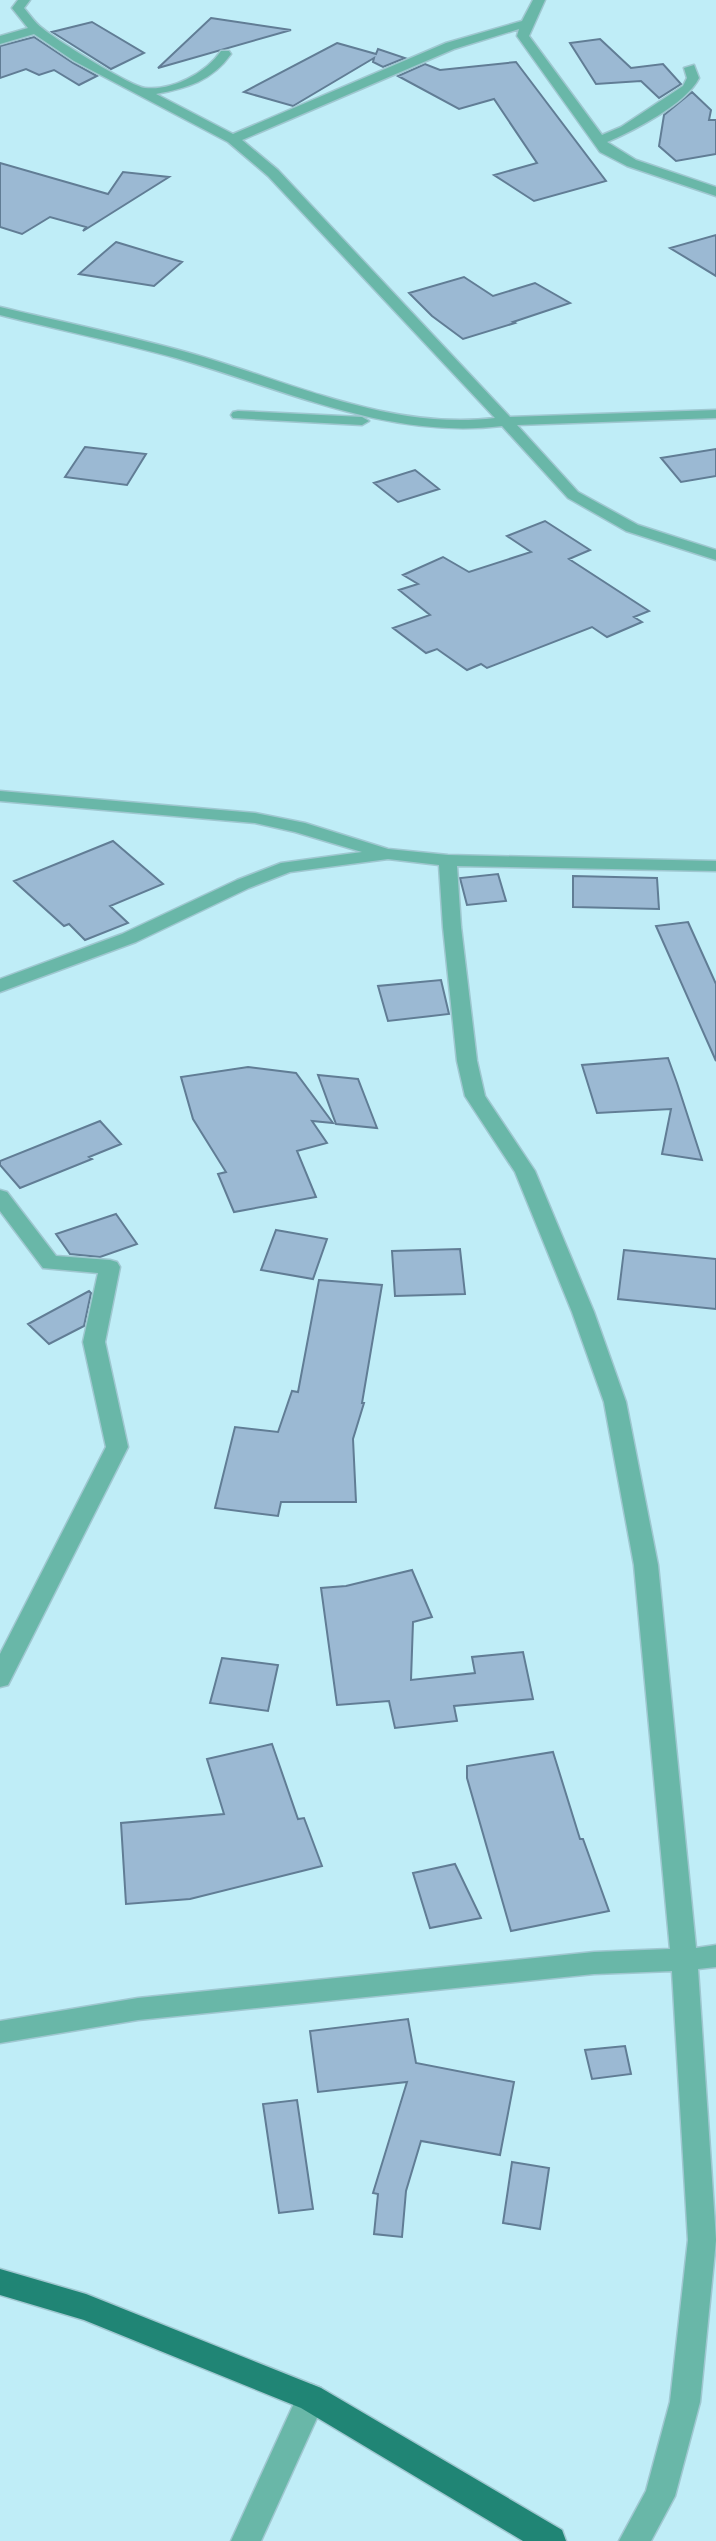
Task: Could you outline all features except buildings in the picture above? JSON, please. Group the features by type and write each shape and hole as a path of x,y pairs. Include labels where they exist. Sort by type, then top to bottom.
{"main road":[{"path":"0,2281 86,2307 311,2398 551,2541"}],"street":[{"path":"539,0 523,36 605,149 621,160 716,192"},
{"path":"16,3 36,30 78,58 233,139 273,173 442,350 573,495 632,528 716,555"},
{"path":"233,139 450,46 527,23"},
{"path":"0,40 36,30"},
{"path":"142,92 202,78 219,65 225,54"},
{"path":"599,141 625,130 688,88 693,78 690,68"},
{"path":"0,311 181,355 350,410 395,420"},
{"path":"238,415 332,421 507,424 528,419 716,414"},
{"path":"0,796 255,818 321,833 388,854 448,860 716,866"},
{"path":"0,986 129,938 243,884 287,867 388,854"},
{"path":"448,860 452,927 467,1061 475,1096 525,1171 583,1312 615,1402 646,1565 684,1960 702,2240 685,2402 660,2496 634,2541"},
{"path":"0,1197 50,1263 110,1266 94,1342 117,1447 0,1678"},
{"path":"0,2032 138,2009 594,1963 684,1960 716,1956"},
{"path":"246,2541 311,2398"}]}
